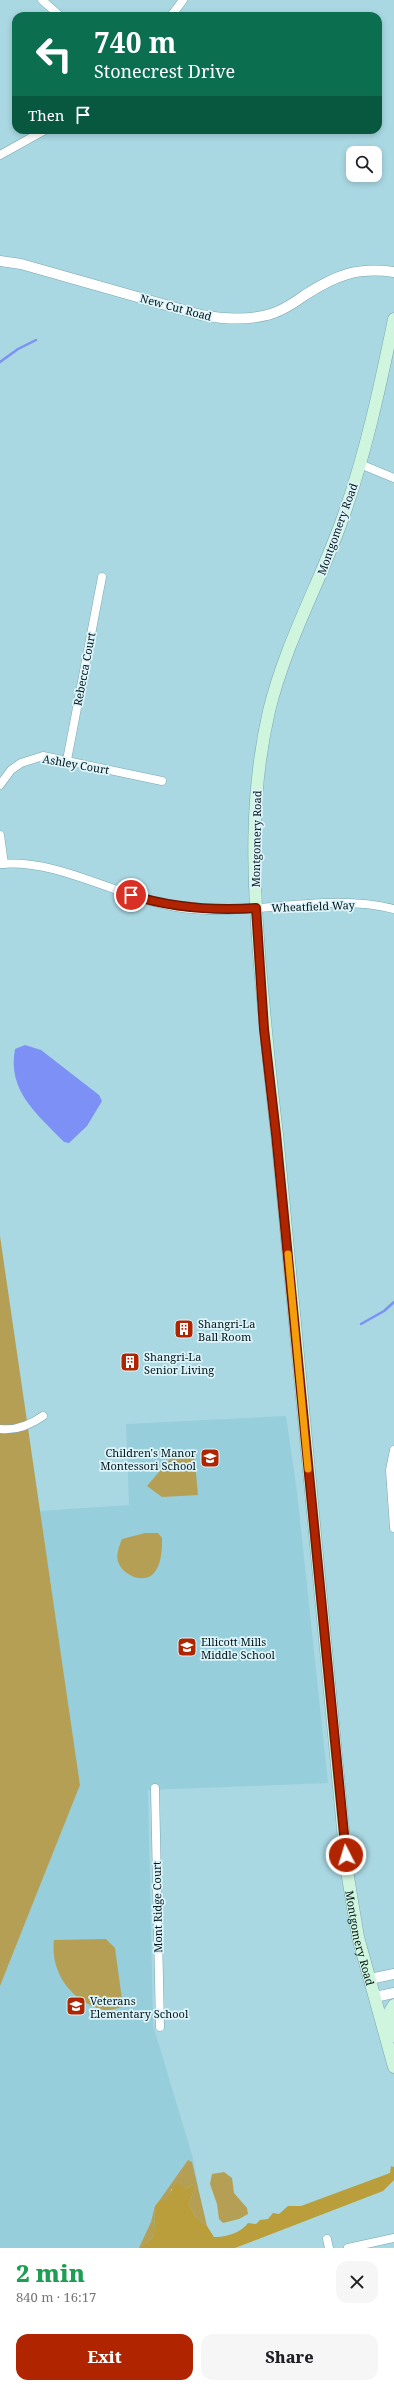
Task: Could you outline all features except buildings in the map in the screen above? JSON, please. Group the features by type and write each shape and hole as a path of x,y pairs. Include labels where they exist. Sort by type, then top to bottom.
{"main road":[{"name":"Montgomery Road","path":"394,319 360,464 329,555 292,640 269,712 256,794 253,864 264,1029 277,1142 347,1871 357,1930 394,2067"},
{"path":"394,2005 389,2013 394,2039"}],"street":[{"path":"42,0 56,12"},
{"path":"174,12 183,0"},
{"path":"0,155 38,134"},
{"name":"New Cut Road","path":"0,261 21,264 201,315 223,319 249,318 269,315 293,304 336,277 356,271 377,270 394,272"},
{"path":"360,464 394,478"},
{"name":"Rebecca Court","path":"67,760 102,577"},
{"name":"Ashley Court","path":"0,785 11,770 32,759 42,756 162,781"},
{"path":"0,835 2,864"},
{"name":"Wheatfield Way","path":"2,864 24,863 49,867 131,895 178,907 225,910 349,903 394,909"},
{"path":"0,1429 15,1429 35,1422 43,1416"},
{"path":"394,1450 390,1470 394,1528"},
{"name":"Mont Ridge Court","path":"155,1788 160,2027"},
{"path":"370,1979 394,1974"},
{"path":"375,1996 394,1993"},
{"path":"348,2248 394,2238"},
{"path":"327,2239 329,2248"}],"shaded area":[{"path":"0,1236 80,1785 0,1986"},
{"path":"286,1416 297,1492 328,1783 148,1790 153,2025 193,2158 209,2248 0,2248 0,1986 80,1785 40,1511 129,1505 126,1424"},
{"path":"176,1452 194,1452 198,1495 162,1497 147,1486"},
{"path":"145,1533 158,1533 162,1538 162,1552 160,1562 153,1574 149,1577 139,1578 129,1575 121,1568 117,1555 122,1539"},
{"path":"106,1939 115,1948 123,2007 111,2010 104,2010 92,2006 73,1993 59,1974 55,1963 54,1952 54,1940"},
{"path":"188,2160 192,2162 207,2226 195,2216 189,2204 193,2193 193,2184 186,2189 171,2189 166,2200 159,2201"},
{"path":"391,2166 394,2167 394,2180 383,2191 235,2248 139,2248 151,2239 154,2234 155,2206 159,2201 166,2200 175,2185 179,2184 186,2189 193,2184 193,2193 189,2204 195,2216 207,2226 214,2237 218,2237 238,2232 248,2223 256,2224 260,2220 268,2219 273,2213 279,2214 288,2206 301,2206 390,2173"},
{"path":"224,2172 232,2178 234,2193 247,2208 248,2214 239,2219 223,2223 219,2219 217,2204 210,2184 212,2174"},
{"path":"155,2206 154,2234 151,2239 139,2248 151,2222"}],"water":[{"path":"25,1045 41,1050 99,1095 102,1101 87,1126 69,1143 64,1142 44,1122 26,1101 20,1090 15,1077 15,1049"}],"waterway":[{"path":"0,362 18,349 36,340"},
{"path":"361,1324 384,1311 394,1302"}],"slow traffic":[{"path":"288,1254 308,1469"}],"place":[{"name":"Shangri-La Ball Room","path":"184,1329"},
{"name":"Shangri-La Senior Living","path":"130,1362"},
{"name":"Children's Manor Montessori School","path":"210,1458"},
{"name":"Ellicott Mills Middle School","path":"187,1647"},
{"name":"Veterans Elementary School","path":"76,2006"}],"route":[{"path":"131,895 159,904 202,910 256,908 264,1029 276,1134 346,1855"}]}
